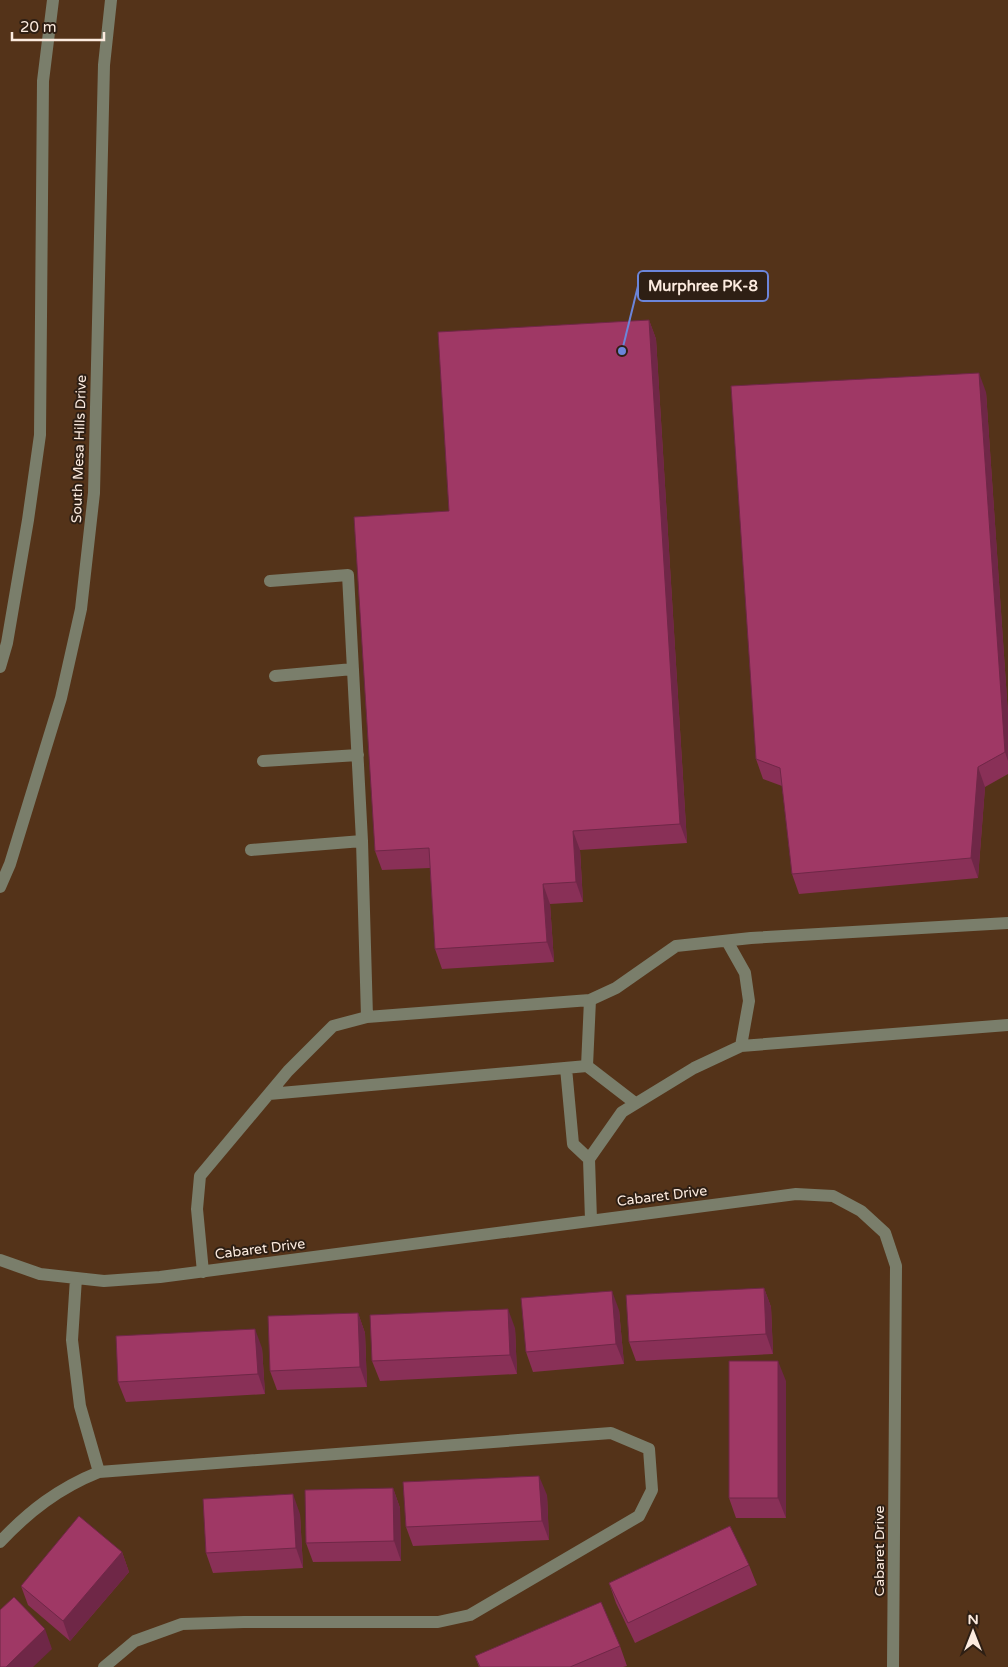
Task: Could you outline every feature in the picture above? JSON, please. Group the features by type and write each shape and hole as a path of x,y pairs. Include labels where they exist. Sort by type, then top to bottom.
{"street":[{"path":"0,667 7,643 40,435 43,81 53,0"},
{"name":"South Mesa Hills Drive","path":"0,886 10,864 61,698 81,609 94,493 104,65 111,0"},
{"path":"270,581 348,575 362,841 367,1017"},
{"path":"275,676 353,669"},
{"path":"263,761 358,755"},
{"path":"251,850 362,841"},
{"path":"204,1272 197,1209 200,1176 288,1071 333,1026 367,1017 590,1000 616,988 676,946 1008,923"},
{"path":"727,941 745,974 749,1001 741,1046"},
{"path":"587,1066 590,1000"},
{"path":"591,1220 589,1159 622,1112 694,1068 741,1046 1008,1024"},
{"path":"269,1094 587,1066 635,1103"},
{"path":"566,1068 573,1144 589,1159"},
{"name":"Cabaret Drive","path":"0,1260 40,1274 104,1281 160,1277 796,1194 833,1196 861,1211 885,1233 896,1266 893,1667"},
{"path":"76,1278 72,1340 79,1396 99,1472"},
{"path":"0,1542 18,1523 54,1494 99,1472 611,1433 649,1449 652,1490 639,1516 470,1615 438,1622 244,1622 182,1624 135,1641 104,1667"}],"building":[{"path":"649,320 680,824 573,831 576,882 543,884 547,942 435,949 429,848 375,851 354,517 449,511 438,332"},
{"path":"979,373 1005,752 978,767 971,858 792,874 780,768 756,759 731,386"},
{"path":"764,1288 766,1334 629,1342 626,1295"},
{"path":"612,1291 616,1344 526,1352 521,1298"},
{"path":"508,1309 510,1355 372,1361 370,1315"},
{"path":"358,1313 360,1367 270,1371 268,1316"},
{"path":"255,1329 258,1374 118,1382 116,1336"},
{"path":"729,1361 778,1361 778,1498 729,1498"},
{"path":"539,1476 542,1521 406,1527 403,1482"},
{"path":"393,1488 394,1541 306,1543 305,1490"},
{"path":"293,1494 296,1548 206,1553 203,1499"},
{"path":"79,1516 122,1552 63,1621 21,1586"},
{"path":"730,1526 749,1565 628,1623 609,1583"},
{"path":"14,1597 45,1629 6,1667 0,1667 0,1610"},
{"path":"601,1602 620,1646 570,1667 480,1667 475,1656"}],"place":[{"name":"Murphree PK-8","path":"622,351"}]}
